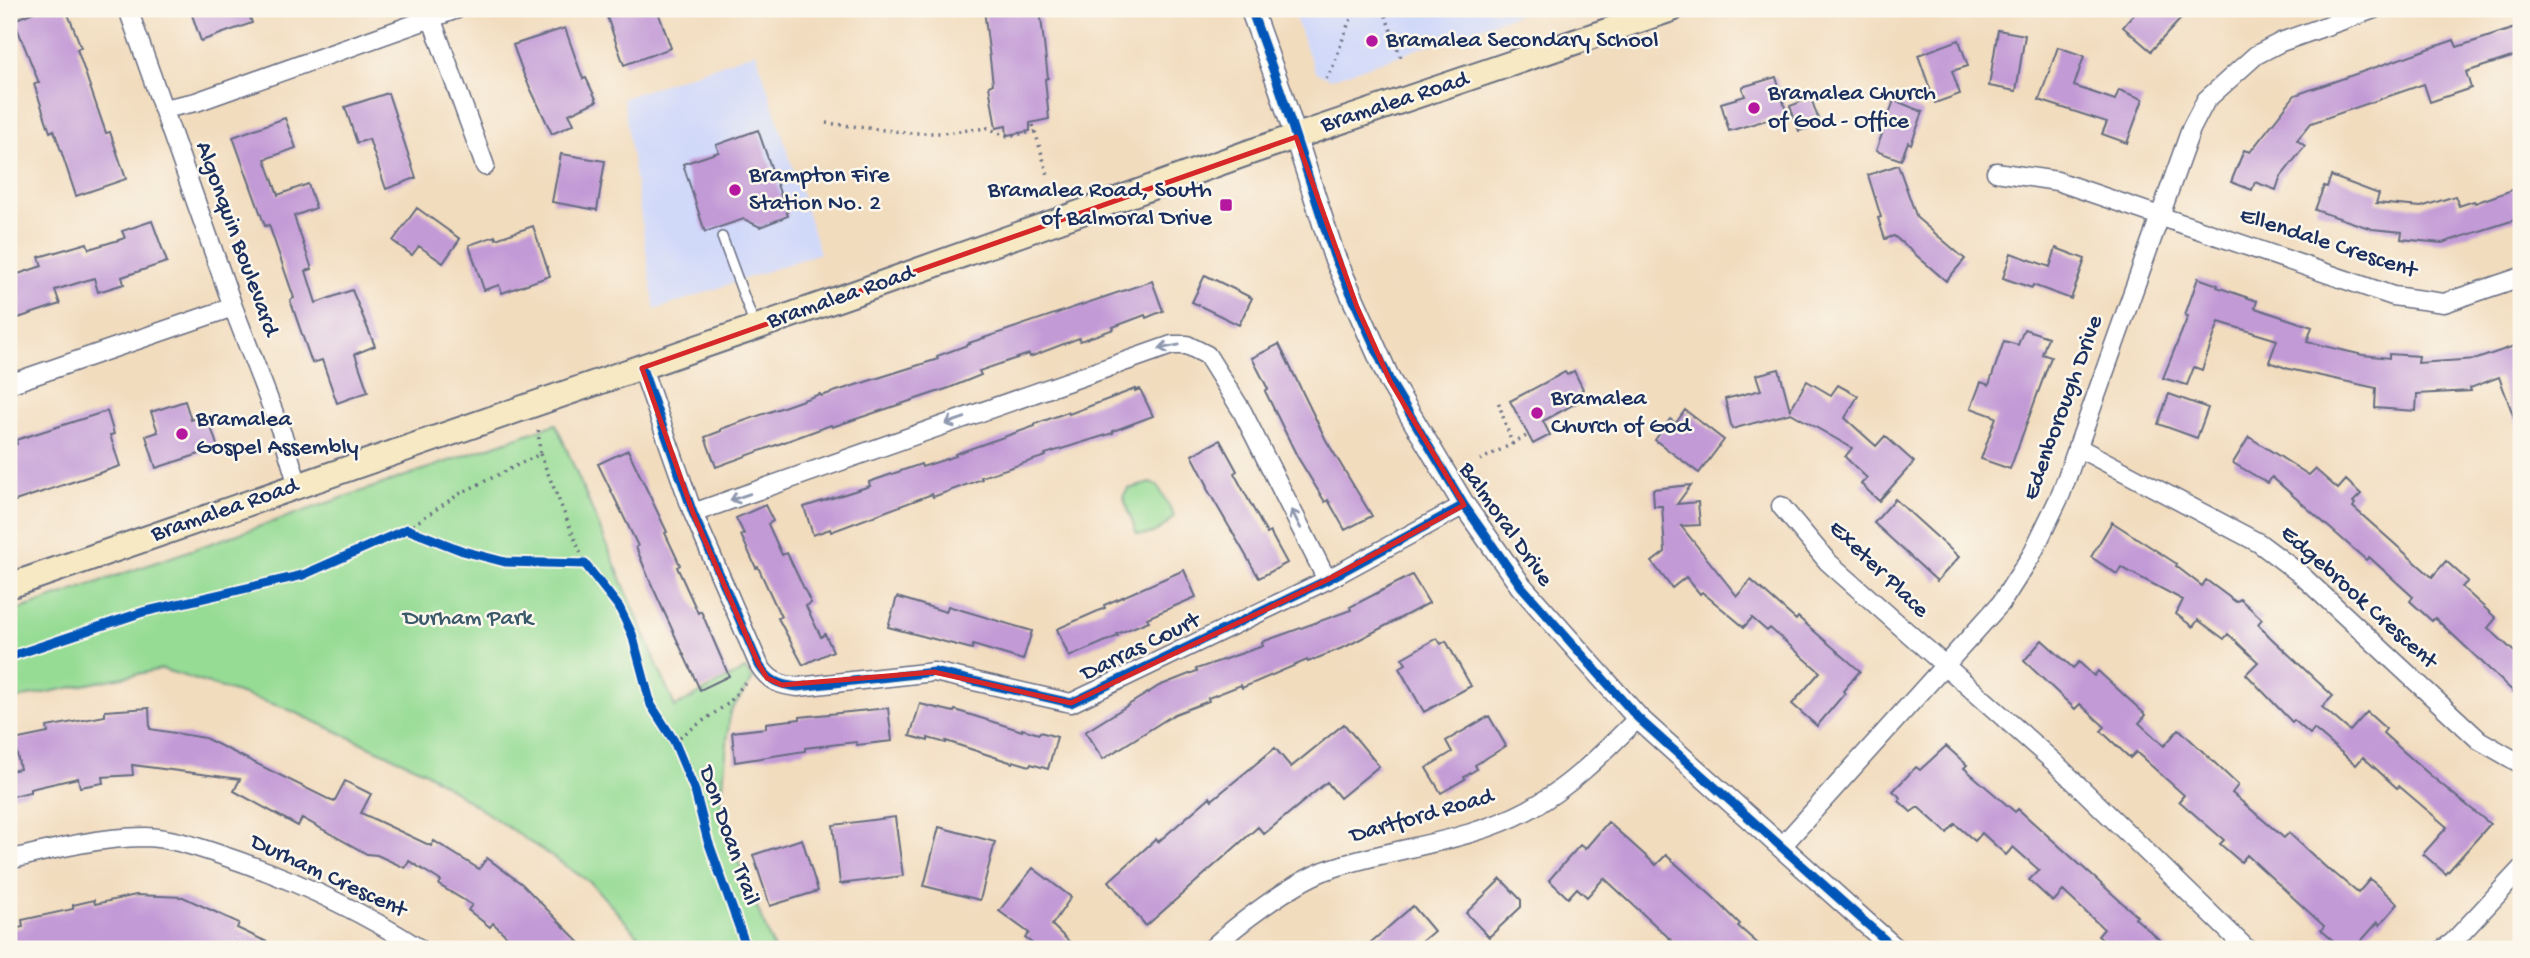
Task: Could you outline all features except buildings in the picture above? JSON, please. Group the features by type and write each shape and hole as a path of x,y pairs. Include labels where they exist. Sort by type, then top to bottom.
{"main road":[{"name":"Bramalea Road","path":"9,586 642,368 1296,136 1672,9"}],"street":[{"name":"Algonquin Boulevard","path":"128,9 233,307 284,439 298,486"},
{"path":"163,109 196,102 430,13 457,9"},
{"name":"Balmoral Drive","path":"1251,9 1296,136 1334,256 1390,381 1464,505 1521,586 1637,718 1895,949"},
{"name":"Edenborough Drive","path":"1782,846 2001,603 2031,556 2061,494 2160,215 2192,129 2206,100 2256,55 2281,42 2374,9"},
{"path":"430,13 485,166"},
{"name":"Ellendale Crescent","path":"1996,172 2057,181 2393,296 2444,303 2521,277"},
{"path":"9,384 233,307"},
{"path":"694,513 1172,345 1187,345 1208,355 1327,580"},
{"name":"Darras Court","path":"642,368 694,513 759,665 767,678 782,685 798,687 934,672 1071,703 1327,580 1464,505"},
{"name":"Edgebrook Crescent","path":"2077,447 2259,543 2299,573 2479,740 2521,764"},
{"name":"Exeter Place","path":"1781,506 1828,562 1945,666"},
{"path":"1945,666 2054,762 2248,949"},
{"name":"Dartford Road","path":"1211,949 1268,903 1323,872 1482,829 1526,811 1563,789 1637,718"},
{"name":"Durham Crescent","path":"9,860 105,839 146,837 174,840 268,871 391,931 420,949"},
{"path":"2443,949 2453,942 2521,869"}],"lane":[{"path":"722,237 756,327"}],"path":[{"path":"1326,79 1349,22 1354,15 1376,9"},
{"path":"1383,9 1401,58"},
{"path":"826,123 909,133 943,133 988,128 1005,136 1035,132"},
{"path":"1033,125 1049,178"},
{"path":"1498,401 1513,444"},
{"path":"1480,460 1528,435"},
{"path":"540,454 459,494 407,528 463,551 505,562 585,564"},
{"path":"674,741 729,704 759,665"}],"highlighted area":[{"path":"1296,137 1357,307 1390,381 1464,505 1327,580 1071,703 934,672 782,685 767,678 693,513 642,368"}],"shaded area":[{"name":"Bramalea Secondary School","path":"1292,9 1533,9 1331,79 1315,72"},
{"path":"756,52 820,253 655,310 623,98"}],"green space":[{"name":"Durham Park","path":"556,424 675,707 745,669 753,679 730,712 720,816 774,949 650,949 591,883 424,771 285,708 162,669 9,700 9,613"},
{"path":"1151,483 1158,486 1174,516 1157,531 1137,534 1123,496 1128,489"}],"cycle path":[{"path":"1251,9 1334,256 1390,381 1464,505 1521,586 1638,718 1895,949"},
{"path":"642,368 693,513 759,665 771,678 791,686 934,672 1071,703 1327,580 1464,505"},
{"name":"Don Doan Trail","path":"9,657 143,612 303,575 407,529 463,551 505,562 585,564 619,607 632,634 651,705 674,741 695,791 708,841 747,949"}],"place":[{"name":"Bramalea Secondary School","path":"1372,41"},
{"name":"Bramalea Church of God - Office","path":"1754,108"},
{"name":"Brampton Fire Station No. 2","path":"735,190"},
{"name":"Bramalea Road, South of Balmoral Drive","path":"1226,205"},
{"name":"Bramalea Church of God","path":"1537,413"},
{"name":"Bramalea Gospel Assembly","path":"182,434"}]}
